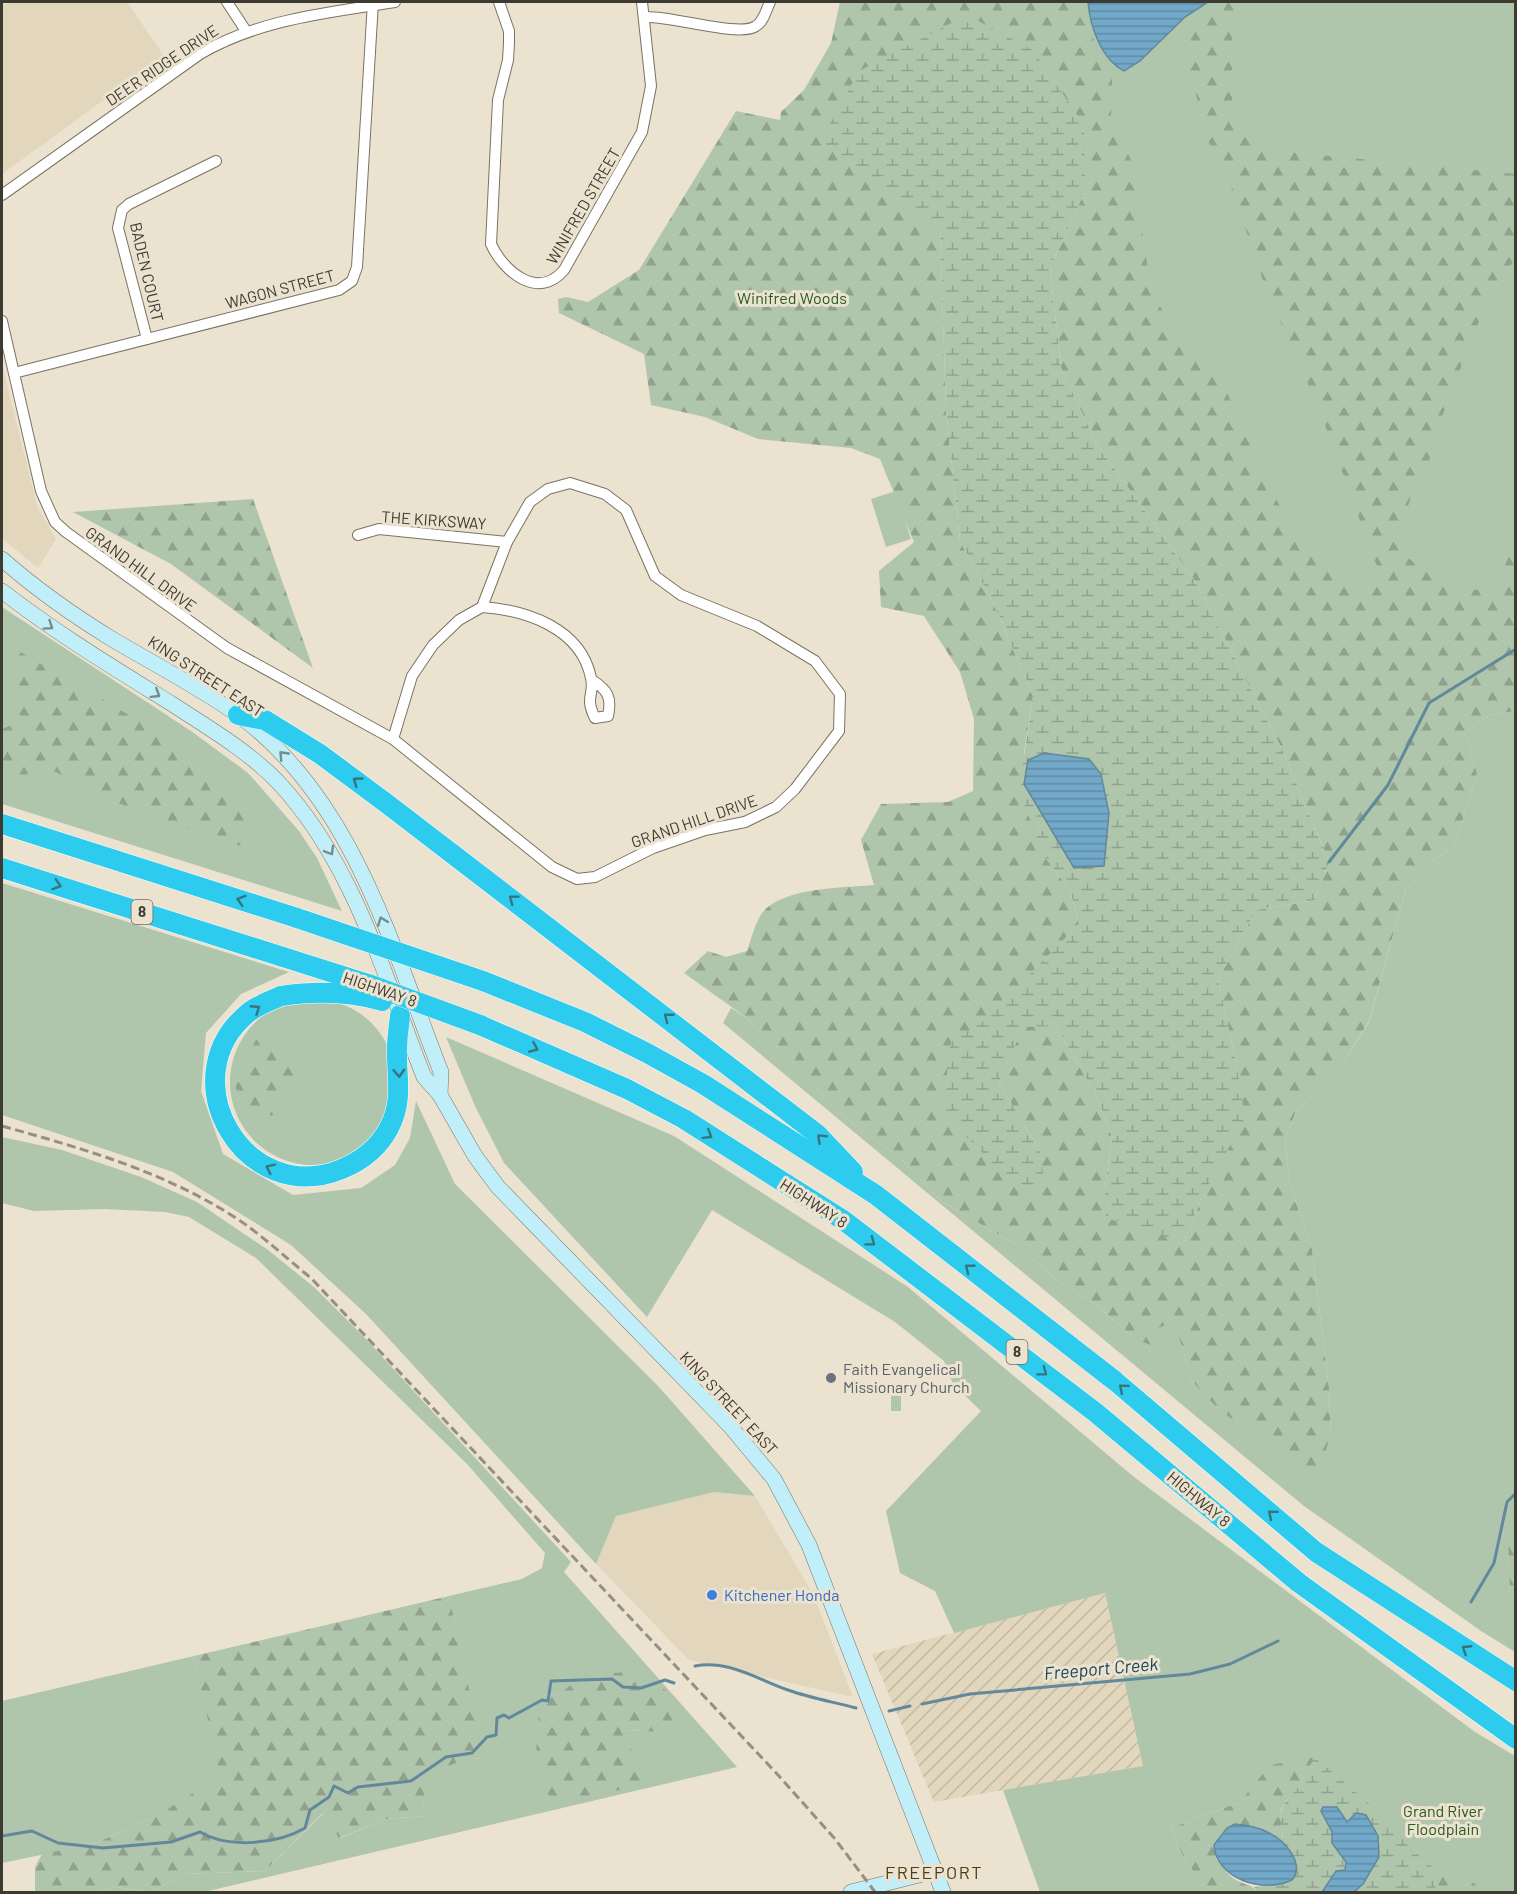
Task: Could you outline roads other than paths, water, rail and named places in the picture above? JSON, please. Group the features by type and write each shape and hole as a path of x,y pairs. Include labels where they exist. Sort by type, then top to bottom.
{"highway":[{"path":"238,715 265,720 320,754 386,803 817,1134 876,1195"},
{"name":"8","path":"2,824 297,918 483,981 585,1022 703,1084 876,1195 1115,1381 1316,1551 1515,1681"},
{"name":"HIGHWAY 8","path":"2,868 368,984 480,1025 627,1089 684,1119 843,1220 1095,1412 1299,1583 1515,1739"},
{"path":"400,1015 396,1049 399,1092 395,1112 385,1135 371,1151 351,1165 331,1174 297,1176 278,1173 262,1165 237,1144 220,1114 217,1097 216,1079 224,1044 249,1013 281,996 306,992 349,993 455,1024 480,1025"}],"main road":[{"name":"KING STREET EAST","path":"2,559 67,609 238,715 281,752 303,776 335,820 352,851 441,1072 440,1095"},
{"name":"KING STREET EAST","path":"2,591 74,643 212,729 250,757 278,782 320,834 356,902 424,1077 440,1095 474,1156 498,1188 730,1426 774,1479 790,1505 813,1555 943,1893"},
{"path":"851,1893 919,1875 934,1868"}],"street":[{"path":"227,2 246,31"},
{"name":"DEER RIDGE DRIVE","path":"2,195 200,54 246,31 276,22 373,3 395,2"},
{"name":"WINIFRED STREET","path":"499,2 509,31 509,43 508,60 498,100 491,244 497,258 507,270 516,277 539,282 551,281 564,270 642,132 651,86 642,2"},
{"path":"644,17 668,17 740,31 757,26 763,20 770,2"},
{"name":"WAGON STREET","path":"14,373 341,289 354,279 357,267 373,3"},
{"name":"BADEN COURT","path":"147,339 118,228 118,219 122,210 129,204 216,161"},
{"name":"GRAND HILL DRIVE","path":"2,321 41,491 55,522 227,648 393,739 552,867 577,879 595,877 653,848 705,830 745,822 776,807 795,789 838,730 840,694 815,661 756,626 681,595 655,576 626,510 605,494 570,483 548,489 530,502 507,542 482,607"},
{"name":"THE KIRKSWAY","path":"358,535 379,529 507,542"},
{"path":"393,739 412,676 433,645 459,620 482,607 508,609 541,619 564,635 585,656 592,680"}],"water":[{"path":"1088,2 1208,2 1185,17 1140,61 1124,71 1109,59 1098,41 1091,21"},
{"path":"1044,753 1089,759 1101,774 1109,813 1104,866 1074,868 1024,784 1028,760"},
{"path":"1323,1807 1337,1807 1347,1822 1356,1813 1366,1815 1378,1836 1379,1857 1363,1884 1354,1892 1322,1892 1336,1871 1345,1870 1346,1862 1332,1843 1332,1832 1321,1811"},
{"path":"1235,1824 1252,1826 1280,1840 1294,1859 1296,1873 1292,1880 1280,1884 1255,1884 1232,1875 1223,1867 1214,1845 1227,1828"}],"waterway":[{"path":"1329,862 1388,785 1429,703 1516,649"},
{"name":"Freeport Creek","path":"1471,1602 1494,1563 1507,1502 1516,1493"},
{"name":"Freeport Creek","path":"922,1704 970,1694 1190,1674 1230,1664 1278,1641"},
{"path":"695,1666 719,1665 731,1668 796,1693 856,1708"},
{"path":"2,1836 32,1831 58,1843 103,1848 171,1842 200,1832 224,1841 253,1842 281,1838 305,1828 310,1810 329,1797 334,1786 348,1793 358,1787 411,1781 446,1757 472,1753 487,1737 496,1735 497,1718 504,1715 509,1718 542,1700 548,1701 551,1681 612,1679 623,1687 641,1688 665,1680 674,1683"},
{"name":"Freeport Creek","path":"889,1711 910,1706"}],"railway":[{"path":"2,1126 93,1153 152,1174 180,1187 236,1218 311,1278 779,1776 835,1839 875,1892"}],"place":[{"name":"Faith Evangelical Missionary Church","path":"831,1378"},
{"name":"Kitchener Honda","path":"712,1595"}],"district":[{"name":"FREEPORT","path":"934,1873"}],"park label":[{"name":"Winifred Woods","path":"792,298"},
{"name":"Grand River Floodplain","path":"1443,1820"}]}
